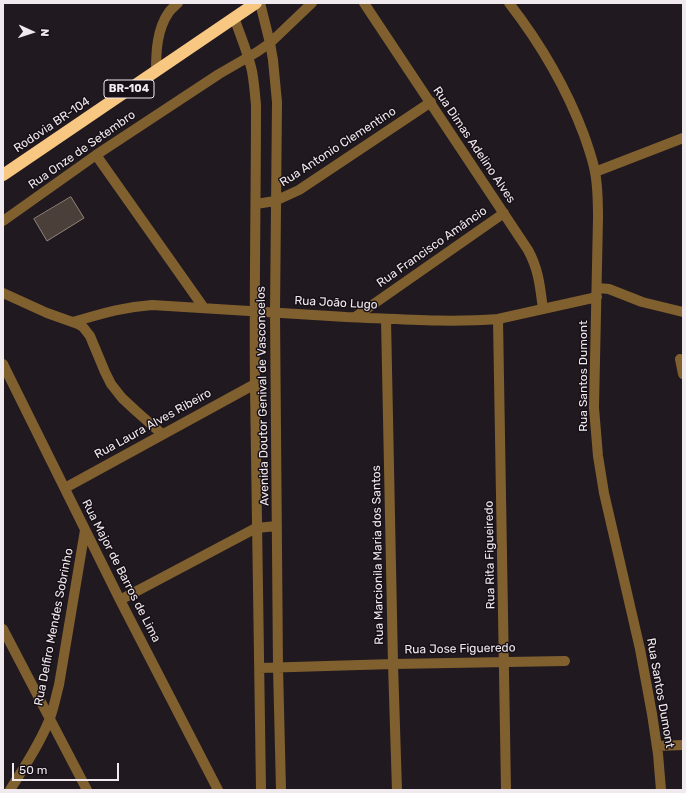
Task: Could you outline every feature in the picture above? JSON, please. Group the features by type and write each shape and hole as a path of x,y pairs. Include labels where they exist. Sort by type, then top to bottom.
{"highway":[{"name":"Rodovia BR-104","path":"3,175 256,3"}],"street":[{"path":"156,71 156,54 162,25 169,11 178,3"},
{"name":"Avenida Doutor Genival de Vasconcelos","path":"260,3 270,43 277,102 275,312 278,667 281,790"},
{"name":"Rua Onze de Setembro","path":"3,222 96,154 219,74 258,52 270,43 312,3"},
{"name":"Rua Dimas Adelino Alves","path":"364,3 504,213 533,260 537,269 543,309"},
{"name":"Rua Santos Dumont","path":"509,3 546,55 563,86 578,119 595,172 598,192 598,211 594,408 598,456 604,493 641,656 652,714 657,746 661,790"},
{"name":"Avenida Doutor Genival de Vasconcelos","path":"234,17 248,57 256,105 254,384 261,790"},
{"name":"Rua Antonio Clementino","path":"256,204 276,201 299,190 431,102"},
{"path":"595,172 683,138"},
{"path":"96,154 204,308"},
{"name":"Rua Francisco Amâncio","path":"355,317 504,213"},
{"path":"597,292 609,289 642,302 683,312"},
{"name":"Rua João Lugo","path":"73,322 125,308 152,305 386,319 498,319 543,309 597,292"},
{"path":"3,293 83,327 90,336 111,384 122,398 162,434"},
{"name":"Rua Marcionila Maria dos Santos","path":"386,319 397,790"},
{"name":"Rua Rita Figueiredo","path":"498,319 506,790"},
{"path":"680,359 683,374"},
{"name":"Rua Major de Barros de Lima","path":"3,364 120,600 218,790"},
{"name":"Rua Laura Alves Ribeiro","path":"65,488 254,384"},
{"path":"120,600 256,528 277,526"},
{"name":"Rua Delfiro Mendes Sobrinho","path":"10,790 43,734 55,702 85,530"},
{"path":"3,629 87,790"},
{"name":"Rua Jose Figueredo","path":"260,668 504,661 565,661"},
{"path":"657,746 683,745"}],"building":[{"path":"71,197 84,218 47,241 34,219"}]}
